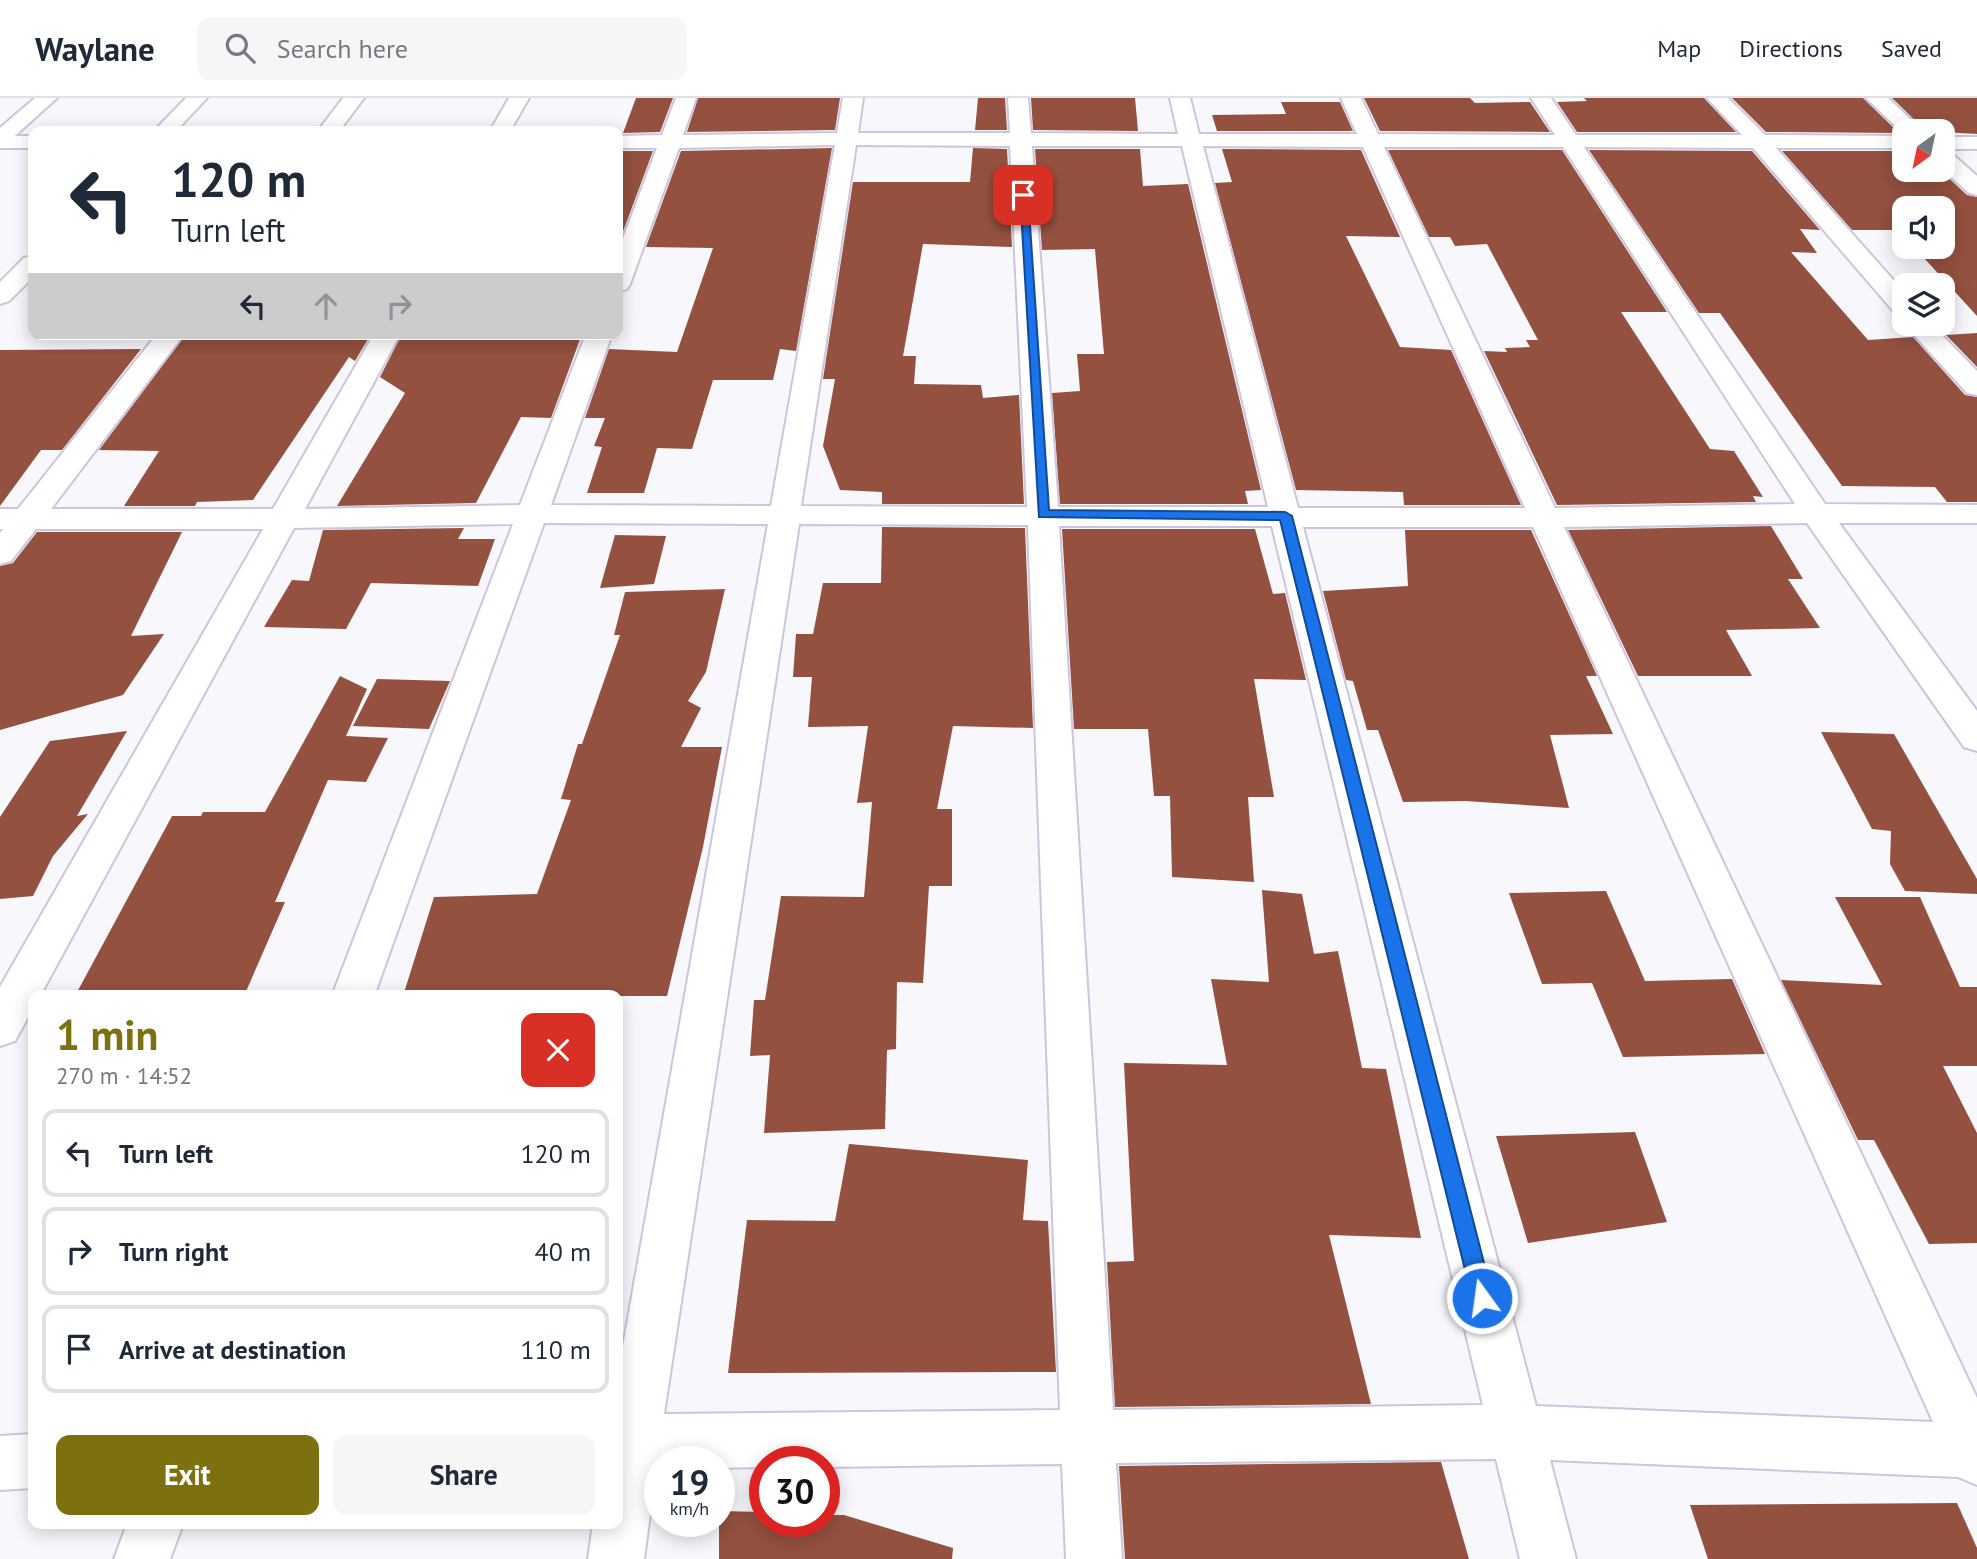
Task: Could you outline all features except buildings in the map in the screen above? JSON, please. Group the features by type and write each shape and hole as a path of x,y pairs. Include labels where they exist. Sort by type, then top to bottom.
{"street":[{"path":"0,140 47,98"},
{"path":"169,126 197,98"},
{"path":"332,126 354,98"},
{"path":"503,126 519,98"},
{"path":"623,270 686,98"},
{"path":"623,1468 625,1442 786,514 853,98"},
{"path":"1018,98 1043,514 1054,789 1094,1559"},
{"path":"1180,98 1548,1559"},
{"path":"625,1442 1516,1432 1976,1453 1351,98"},
{"path":"1541,98 1572,140 1816,513 1977,738"},
{"path":"1717,98 1892,294"},
{"path":"1876,98 1900,119"},
{"path":"623,142 845,139 1020,142 1892,142"},
{"path":"0,140 28,142"},
{"path":"1955,143 1977,143"},
{"path":"1955,169 1977,188"},
{"path":"0,296 28,268"},
{"path":"1928,336 1977,387"},
{"path":"0,554 15,518 167,340"},
{"path":"0,1027 384,340"},
{"path":"355,990 597,340"},
{"path":"15,518 1043,514 1543,518 1816,513 1977,514"},
{"path":"0,1463 28,1461"},
{"path":"142,1559 153,1529"},
{"path":"616,1559 618,1529"}],"route":[{"path":"1023,195 1043,514 1285,516 1482,1298"}]}
